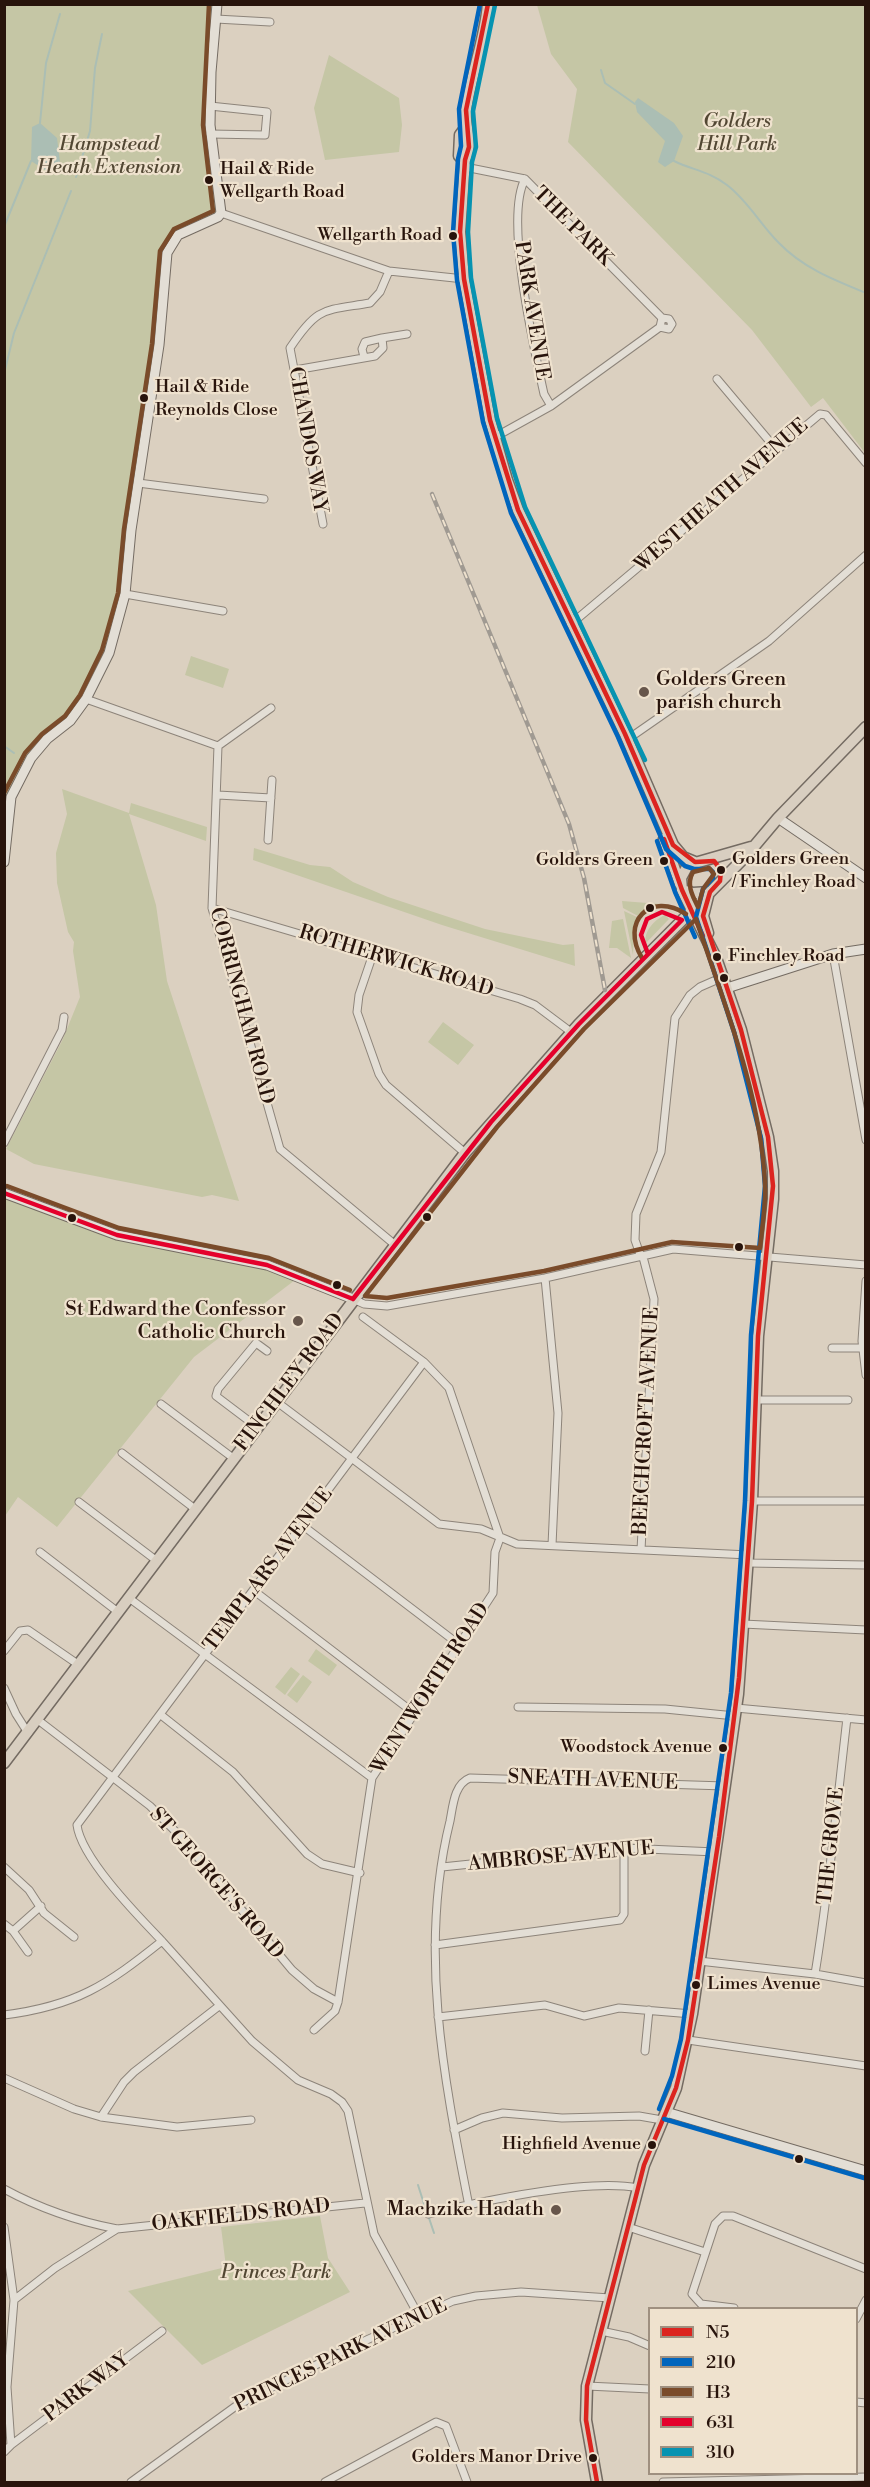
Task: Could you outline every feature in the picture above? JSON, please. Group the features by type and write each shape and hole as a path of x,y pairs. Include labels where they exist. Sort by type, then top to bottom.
{"main road":[{"path":"488,4 486,28 468,103 466,127 470,134 469,153 465,164 460,232 464,279 495,437 518,510 628,739 682,890 713,950"},
{"name":"FINCHLEY ROAD","path":"4,1763 465,1153 571,1032 692,912 746,856 751,847 777,818 866,727"},
{"path":"648,790 679,853 695,862"},
{"path":"682,890 681,878 684,870 695,862 710,860 751,847"},
{"path":"710,860 722,870 720,881"},
{"path":"597,2482 586,2420 587,2386 638,2188 676,2088 688,2040 726,1786 735,1712 748,1559 758,1336 773,1199 771,1160 741,1030 703,916 710,892 693,893 682,890"}],"street":[{"path":"4,862 7,814 11,797 37,750 70,721 86,699 109,653 125,594 138,483 159,345 167,253 178,235 218,217 221,213 210,134 217,4"},
{"path":"216,19 270,22"},
{"path":"210,106 267,112 266,135 210,134"},
{"name":"THE PARK","path":"465,164 525,179 660,323 669,319 672,324"},
{"name":"PARK AVENUE","path":"525,179 520,189 519,230 523,284 544,394 552,406"},
{"path":"221,213 390,271 464,279"},
{"name":"CHANDOS WAY","path":"323,524 290,348 314,316 324,311 370,303 380,292 390,271"},
{"path":"495,437 552,406 660,323"},
{"path":"364,357 362,349 365,342 406,334"},
{"path":"295,370 380,352 382,338"},
{"path":"717,379 776,449"},
{"name":"WEST HEATH AVENUE","path":"571,624 813,417 823,413 866,463"},
{"path":"138,483 264,500"},
{"path":"628,739 769,641 866,555"},
{"path":"125,594 224,611"},
{"path":"86,699 218,746 271,708"},
{"name":"CORRINGHAM ROAD","path":"218,746 218,795 212,908 280,1149 394,1244"},
{"path":"268,840 272,780"},
{"path":"218,795 271,798"},
{"path":"777,818 866,878"},
{"name":"ROTHERWICK ROAD","path":"212,908 520,999 535,1005 571,1032"},
{"path":"727,988 833,954 866,949"},
{"path":"373,954 359,995 357,1012 379,1074 386,1085 465,1153"},
{"path":"833,954 866,1140"},
{"name":"BEECHCROFT AVENUE","path":"641,1550 654,1299 635,1240 636,1214 661,1152 675,1018 690,995 700,987 723,977"},
{"path":"4,1143 62,1030 64,1017"},
{"path":"4,1194 117,1235 267,1265 364,1304 387,1306 545,1278 680,1249 866,1265"},
{"path":"545,1278 558,1413 552,1545"},
{"path":"866,1281 863,1348 866,1376"},
{"name":"WENTWORTH ROAD","path":"339,2002 360,1873 372,1778 461,1646 493,1593 495,1552 500,1538 449,1388 424,1362 363,1317"},
{"path":"257,1427 216,1396 218,1389 256,1343 267,1351"},
{"path":"832,1348 863,1348"},
{"name":"TEMPLARS AVENUE","path":"162,1941 92,1859 78,1834 77,1825 424,1362"},
{"path":"756,1400 848,1400"},
{"path":"277,1402 439,1524 481,1528 517,1544 866,1565"},
{"path":"161,1404 233,1458"},
{"path":"122,1454 195,1509"},
{"path":"752,1501 866,1501"},
{"path":"79,1502 157,1561"},
{"path":"302,1524 461,1646"},
{"path":"40,1552 117,1612"},
{"path":"253,1590 414,1713"},
{"path":"129,1598 372,1778"},
{"path":"743,1624 866,1630"},
{"path":"4,1651 20,1631 28,1630 79,1665"},
{"path":"4,1688 28,1733"},
{"path":"518,1707 665,1709 866,1720"},
{"path":"161,1715 232,1772 308,1854 322,1864 360,1873"},
{"name":"THE GROVE","path":"815,1974 830,1881 834,1816 847,1719"},
{"name":"ST GEORGE'S ROAD","path":"38,1720 150,1806 180,1836 292,1970 314,1989 339,2002"},
{"name":"SNEATH AVENUE","path":"442,1867 456,1794 462,1782 470,1778 726,1786"},
{"path":"435,1944 620,1920 624,1914 624,1848"},
{"name":"AMBROSE AVENUE","path":"442,1867 624,1848 716,1852"},
{"path":"4,1867 29,1890 44,1913 74,1937"},
{"path":"442,1867 435,1944 438,2017 444,2081 469,2206"},
{"path":"13,1931 41,1906"},
{"path":"4,1924 13,1931 28,1952"},
{"path":"4,2015 43,2010 86,1994 125,1970 162,1941 252,2041 298,2080 331,2094 342,2102 348,2111 365,2203 379,2246 419,2316"},
{"path":"699,1960 815,1974 866,1983"},
{"path":"314,2030 335,2011 339,2002"},
{"path":"101,2117 124,2082 134,2072 219,2006"},
{"path":"438,2017 545,2006 584,2016 619,2008 692,2014"},
{"path":"645,2051 649,2010"},
{"path":"688,2040 866,2066"},
{"path":"4,2078 74,2109 101,2117 177,2127 251,2120"},
{"path":"454,2130 482,2118 503,2113 562,2118 664,2116 866,2171"},
{"path":"428,2214 601,2185 638,2188"},
{"name":"OAKFIELDS ROAD","path":"4,2190 46,2211 79,2222 117,2229 365,2203"},
{"path":"726,2307 701,2304 694,2299 693,2287 715,2224 723,2216 729,2215 866,2269"},
{"path":"4,2227 14,2300 7,2387 11,2445"},
{"path":"628,2227 705,2252"},
{"name":"OAKFIELDS ROAD","path":"14,2300 54,2268 117,2229"},
{"name":"PRINCES PARK AVENUE","path":"131,2482 236,2406 453,2301 476,2296 521,2292 610,2298"},
{"path":"858,2315 865,2300"},
{"name":"PARK WAY","path":"4,2452 162,2331"},
{"path":"601,2331 629,2337 648,2345"},
{"path":"587,2386 648,2389"},
{"path":"325,2482 436,2422 446,2426 467,2482"},
{"path":"663,2482 866,2477"}],"green space":[{"name":"Hampstead Heath Extension","path":"5,5 218,5 210,106 221,213 172,240 125,594 109,653 86,699 37,750 7,814 5,857"},
{"name":"Golders Hill Park","path":"537,5 865,5 865,453 823,398 811,407 752,330 568,142 577,89 551,54"},
{"path":"329,55 399,98 402,125 399,152 325,160 314,108"},
{"path":"191,656 229,669 223,688 185,675"},
{"path":"62,789 129,813 131,803 207,827 206,841 129,814 156,905 167,981 239,1201 212,1195 202,1197 34,1164 6,1149 62,1041 80,997 73,951 74,942 68,932 57,883 56,853 67,814"},
{"path":"254,848 310,865 330,867 353,882 388,897 485,929 563,945 574,944 575,966 442,925 253,860"},
{"path":"622,901 660,904 640,917 623,908"},
{"path":"624,911 639,918 634,926 633,955"},
{"path":"665,915 669,919 646,943 646,935 651,926"},
{"path":"623,919 631,958 617,948 609,948 612,921"},
{"path":"443,1022 474,1045 458,1065 428,1042"},
{"path":"5,1193 154,1243 299,1277 194,1357 57,1527 18,1497 5,1516"},
{"path":"316,1649 337,1665 329,1676 308,1661"},
{"path":"291,1667 300,1674 285,1695 275,1687"},
{"path":"303,1675 312,1682 297,1703 287,1695"},
{"name":"Princes Park","path":"320,2216 328,2258 350,2292 202,2365 128,2291 226,2267 221,2227"}],"shaded area":[{"path":"638,98 674,123 683,136 674,161 665,167 658,162 665,141 637,112 635,102"},
{"path":"40,123 57,138 61,170 50,173 31,161 32,127"}],"waterway":[{"path":"40,123 46,63 60,14"},
{"path":"76,177 90,131 95,68 102,34"},
{"path":"601,70 605,83 635,104"},
{"path":"4,227 31,161"},
{"path":"674,161 714,177 727,185 779,243 798,260 866,293"},
{"path":"4,374 14,333 71,191"},
{"path":"4,746 14,753"},
{"path":"418,2185 426,2210"},
{"path":"429,2218 434,2233"}],"railway":[{"path":"432,494 569,824 584,878 605,990"}],"transit line":[{"name":"H3","path":"4,793 25,753 42,734 65,716 80,695 102,650 118,593 124,529 152,344 160,251 174,229 213,211 203,125 209,4"},
{"name":"210","path":"480,4 459,109 461,146 453,232 457,280 483,422 511,513 618,737 666,849 685,866 694,869 710,869 713,872 713,878 703,889 696,917 734,1032 761,1138 765,1186 751,1335 745,1501 731,1693 681,2039 672,2076 659,2109"},
{"name":"N5","path":"488,4 466,110 469,147 465,160 460,232 464,279 490,420 518,510 625,734 673,845 695,862 714,861 721,870 720,881 710,892 703,916 741,1030 768,1137 773,1186 758,1336 752,1501 739,1678 719,1837 688,2040 676,2088 644,2165 587,2386 586,2420 597,2482"},
{"name":"310","path":"495,5 473,111 476,147 472,162 468,232 471,278 497,418 525,507 645,760"},
{"name":"N5","path":"664,839 682,890 703,936"},
{"name":"210","path":"657,841 675,892 695,937"},
{"name":"H3","path":"709,868 714,874 703,889 698,907 691,889 691,876 693,872 709,868"},
{"name":"H3","path":"642,958 636,945 635,933 637,922 642,914 650,908 661,906 686,914"},
{"name":"631","path":"353,1299 491,1122 579,1024 682,920 662,912 647,919 641,935 648,954"},
{"name":"H3","path":"696,919 740,1050 756,1117 765,1184 760,1248 672,1242 544,1271 387,1298 365,1296 497,1127 584,1029 696,919"},
{"name":"H3","path":"7,1186 119,1228 269,1258 350,1290"},
{"name":"631","path":"4,1193 117,1235 267,1265 353,1299"},
{"name":"210","path":"664,2119 864,2178"}],"place":[{"name":"Hail & Ride Wellgarth Road","path":"209,180"},
{"name":"Wellgarth Road","path":"453,236"},
{"name":"Hail & Ride Reynolds Close","path":"144,398"},
{"name":"Golders Green parish church","path":"644,692"},
{"name":"Golders Green","path":"664,861"},
{"name":"Golders Green / Finchley Road","path":"721,870"},
{"name":"Finchley Road","path":"717,957"},
{"name":"St Edward the Confessor Catholic Church","path":"298,1321"},
{"name":"Woodstock Avenue","path":"723,1748"},
{"name":"Limes Avenue","path":"696,1985"},
{"name":"Highfield Avenue","path":"652,2145"},
{"name":"Machzike Hadath","path":"556,2210"},
{"name":"Golders Manor Drive","path":"593,2458"}]}
